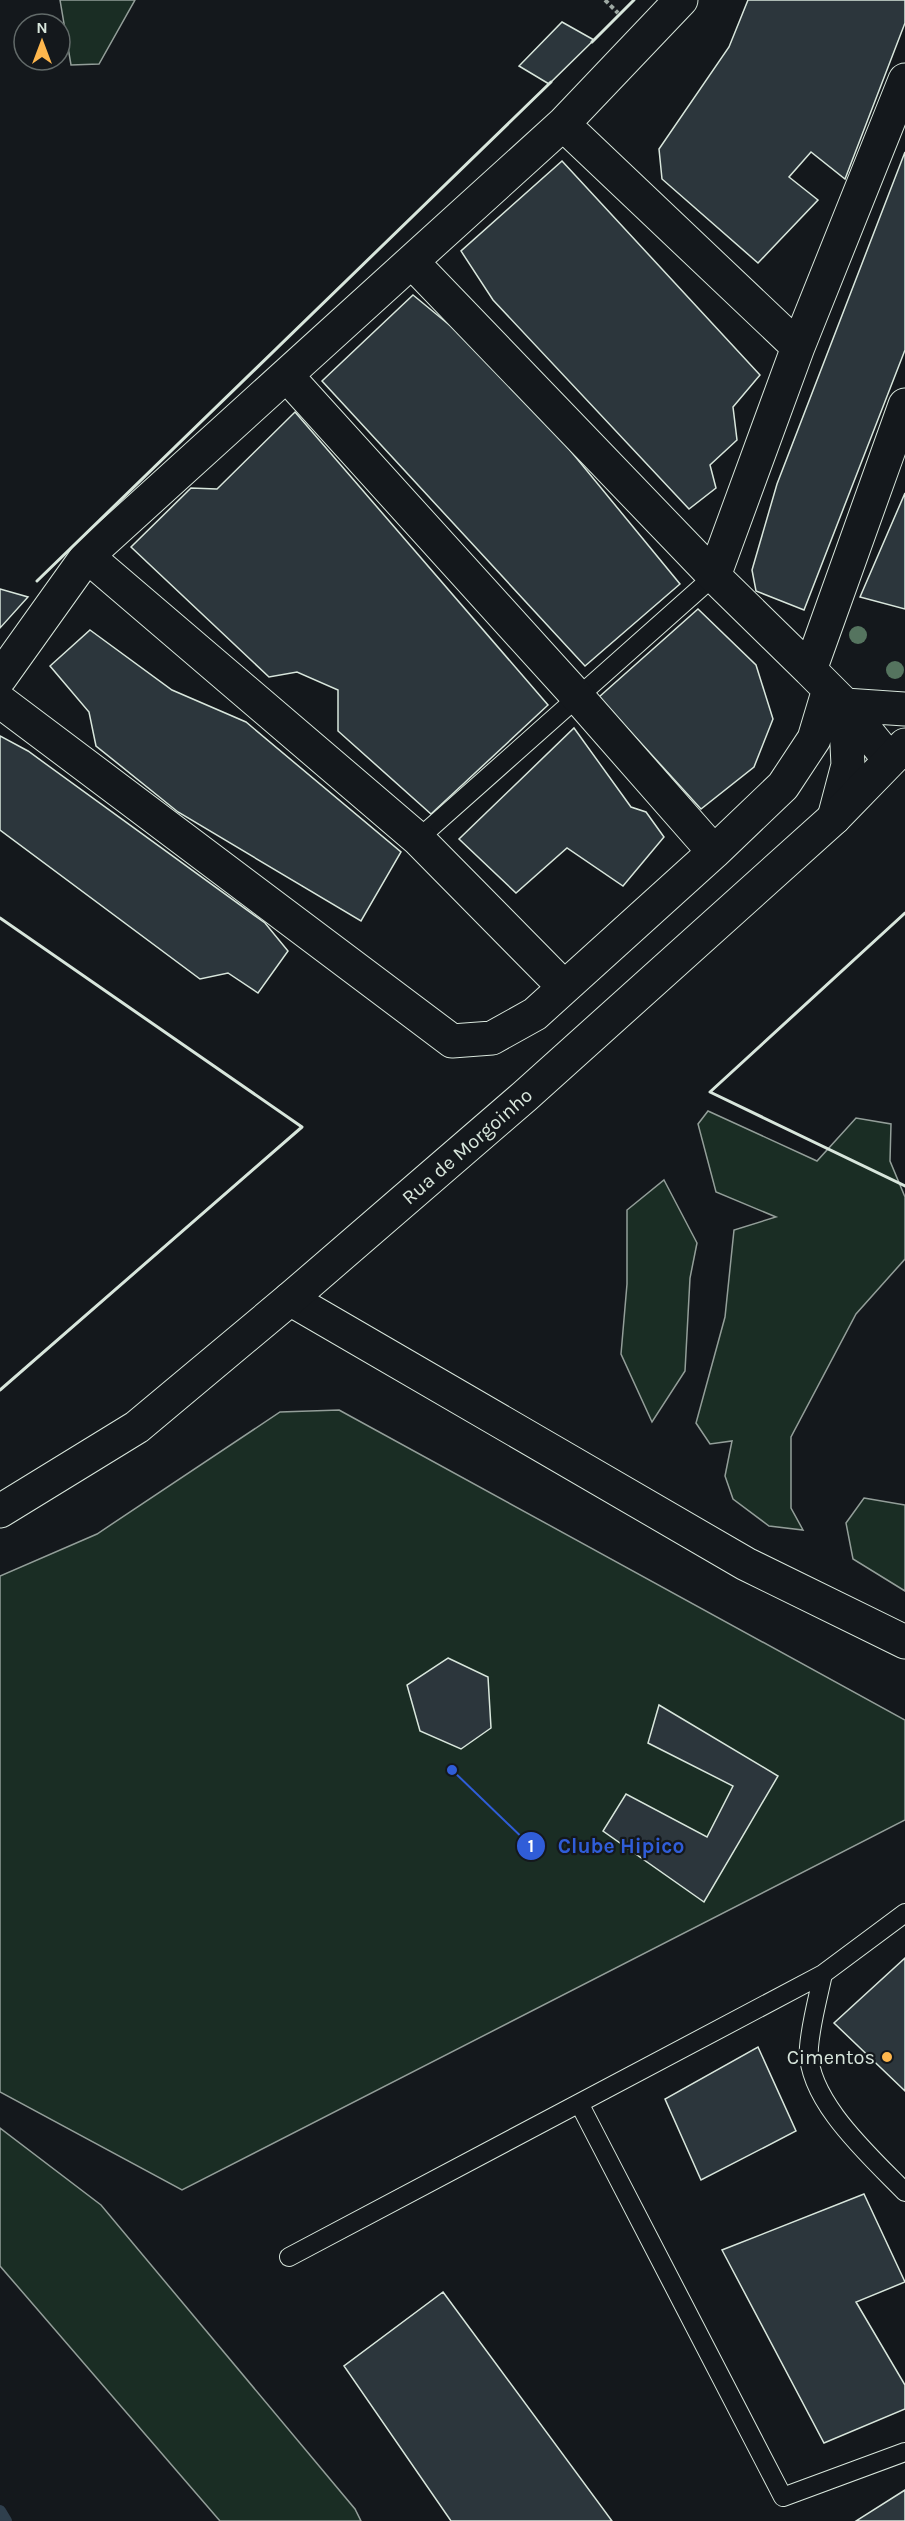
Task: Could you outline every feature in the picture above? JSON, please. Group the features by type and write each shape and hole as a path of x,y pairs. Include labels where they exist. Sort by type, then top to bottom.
{"street":[{"path":"0,678 87,556 564,124 681,0"},
{"path":"714,576 798,347 905,80"},
{"path":"564,124 798,347"},
{"path":"413,263 714,576 897,752"},
{"path":"287,376 577,696 714,852"},
{"path":"0,701 452,1041 492,1038 534,1014 714,852 783,786 814,739 905,405"},
{"path":"87,556 418,839 563,986"},
{"path":"828,688 895,710 905,709"},
{"path":"828,688 848,765 834,818"},
{"name":"Rua de Morgoinho","path":"0,1511 137,1427 290,1299 525,1096 834,818 897,752"},
{"path":"290,1299 746,1564 905,1642"}],"lane":[{"path":"418,839 714,576"},
{"path":"289,2257 580,2105 823,1974 905,1913"},
{"path":"823,1974 809,2048 812,2077 843,2127 905,2192"},
{"path":"580,2105 783,2497 905,2452"}],"green space":[{"path":"60,0 135,0 99,64 72,65 72,12 62,12"},
{"path":"708,1111 817,1161 856,1118 891,1124 890,1161 905,1197 905,1259 856,1314 791,1437 791,1508 803,1530 769,1526 733,1499 725,1476 732,1441 710,1444 696,1423 725,1317 734,1230 776,1217 716,1192 698,1124"},
{"path":"664,1180 697,1243 690,1278 685,1371 652,1422 621,1354 627,1284 627,1210"},
{"path":"339,1410 905,1720 905,1820 182,2190 0,2092 0,1576 97,1534 280,1412"},
{"path":"864,1498 905,1505 905,1591 853,1559 846,1523"},
{"path":"0,2128 101,2205 355,2509 361,2521 220,2521 0,2266"}],"building":[{"path":"748,0 905,0 905,23 845,179 811,152 789,177 818,200 758,263 662,179 659,149 729,47"},
{"path":"562,22 594,40 549,84 519,66"},
{"path":"905,152 905,350 804,610 756,591 752,570 777,484"},
{"path":"562,161 760,375 733,407 737,440 710,465 716,488 689,509 493,300 461,251"},
{"path":"413,295 475,346 537,410 680,584 585,666 322,381"},
{"path":"295,412 548,705 431,814 338,731 338,690 297,672 269,677 131,547 191,488 217,489"},
{"path":"905,493 905,609 860,597"},
{"path":"0,589 28,597 0,628"},
{"path":"698,609 756,665 773,719 754,767 701,809 599,697"},
{"path":"90,630 172,690 246,722 401,852 361,921 178,812 96,746 89,712 50,666"},
{"path":"574,728 631,807 646,812 664,837 623,886 567,848 516,893 459,839"},
{"path":"0,736 28,751 265,923 288,951 258,993 228,973 200,979 0,830"},
{"path":"448,1658 488,1677 491,1728 461,1749 420,1731 407,1685"},
{"path":"659,1705 778,1776 704,1902 603,1831 626,1794 707,1837 733,1786 648,1743"},
{"name":"Cimentos","path":"905,1958 905,2091 834,2023"},
{"path":"758,2047 796,2131 701,2180 665,2099"},
{"path":"864,2194 905,2282 856,2302 905,2385 905,2409 824,2443 722,2250"},
{"path":"443,2292 612,2521 451,2521 344,2366"},
{"path":"905,2490 905,2521 856,2521"}],"waterway":[{"path":"0,2511 6,2521"}],"wall":[{"path":"592,42 634,0"},
{"path":"37,581 551,82"},
{"path":"905,913 710,1092 905,1186"},
{"path":"0,918 302,1127 0,1390"}],"place":[{"name":"Clube Hipico","path":"452,1770"},
{"name":"Cimentos","path":"887,2057"}]}
